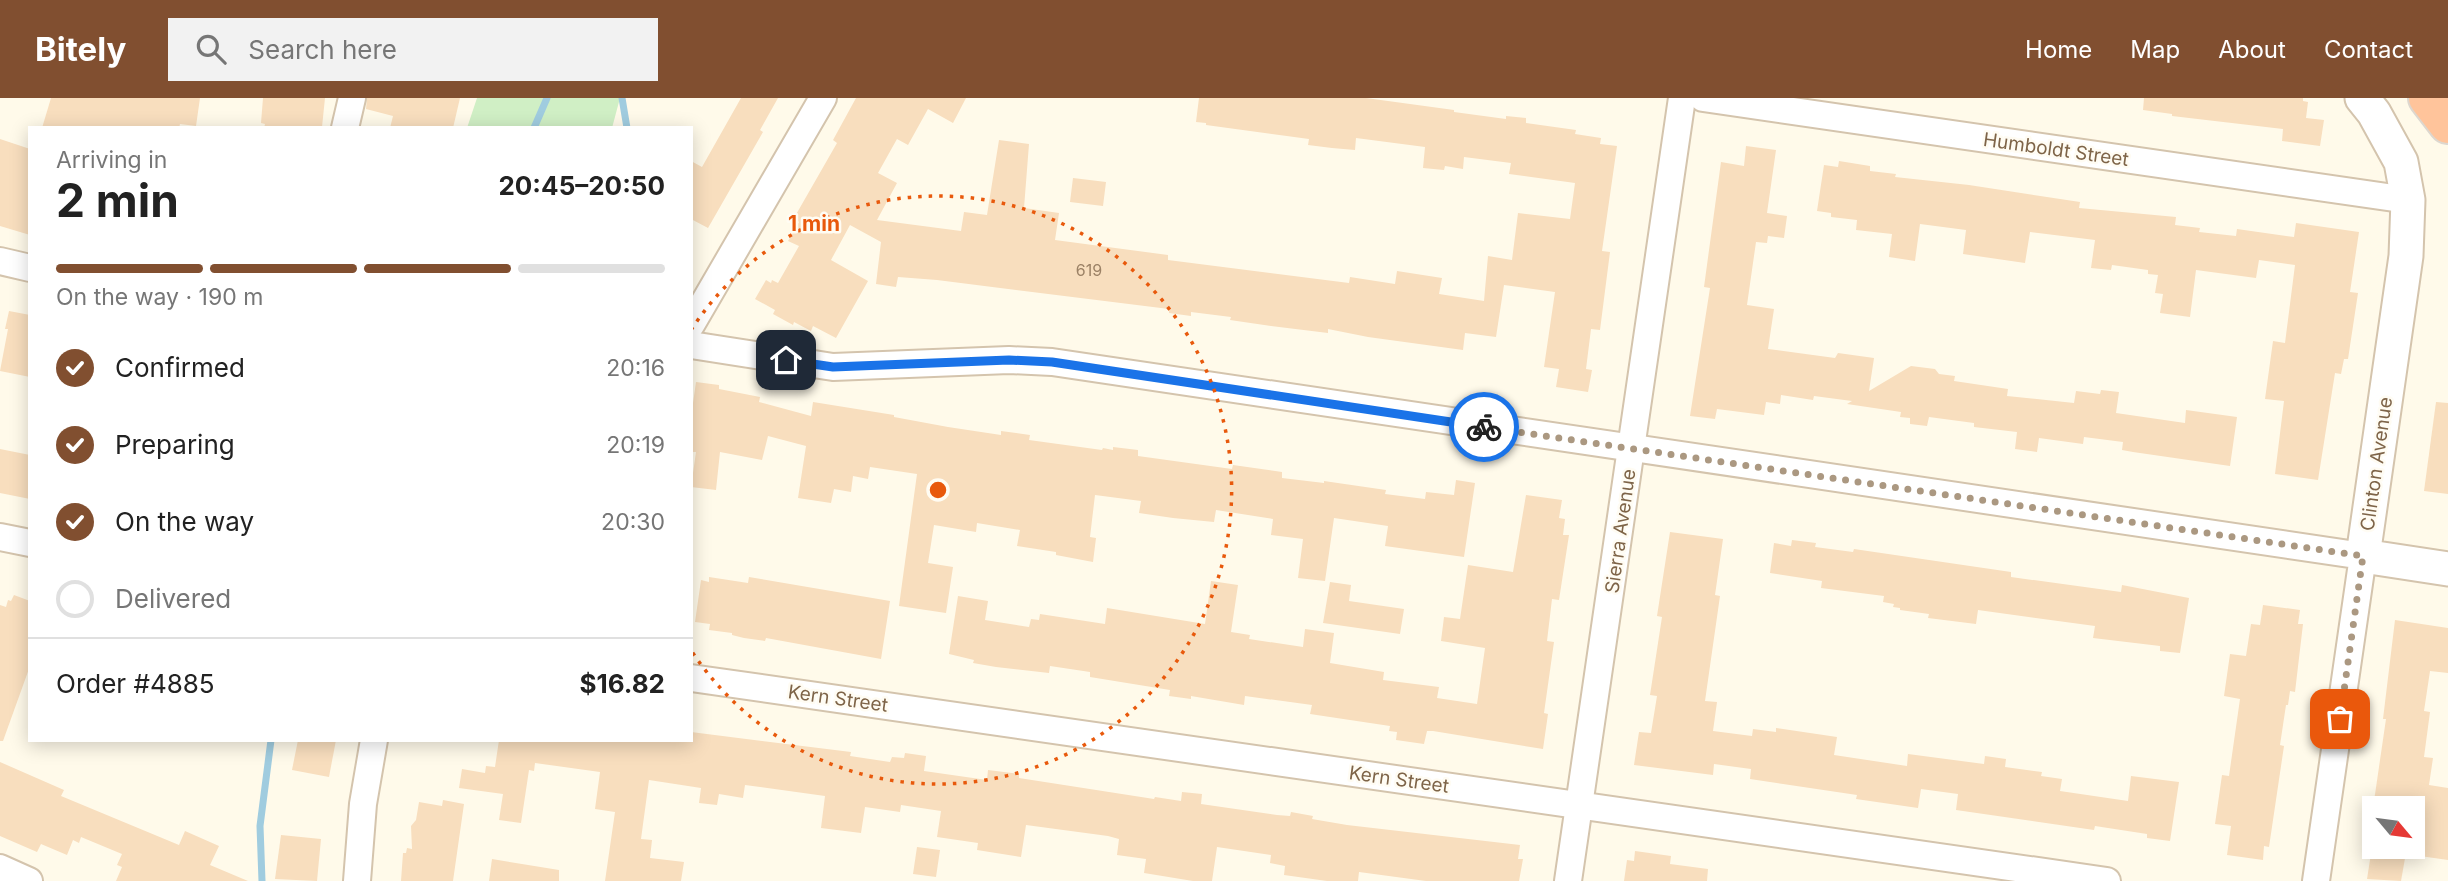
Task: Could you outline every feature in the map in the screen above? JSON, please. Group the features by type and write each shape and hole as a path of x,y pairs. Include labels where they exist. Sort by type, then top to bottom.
{"highway":[{"path":"2428,98 2448,124"}],"street":[{"path":"345,126 352,98"},
{"path":"693,322 823,98"},
{"name":"Sierra Avenue","path":"1568,881 1682,98"},
{"name":"Humboldt Street","path":"1703,98 2408,200"},
{"name":"Clinton Avenue","path":"2316,881 2406,256 2408,200 2400,162 2374,113 2362,98"},
{"path":"0,261 28,268"},
{"path":"693,345 833,367 1009,360 1052,362 2448,569"},
{"path":"0,537 28,543"},
{"name":"Kern Street","path":"693,678 2107,881"},
{"path":"357,881 363,804 374,742"},
{"path":"0,868 29,881"}],"green space":[{"path":"477,98 620,98 613,126 468,126"}],"building":[{"path":"51,98 200,98 196,126 43,126"},
{"path":"263,98 325,98 322,126 264,126 261,123"},
{"path":"367,98 460,98 453,126 390,126 393,116 366,109"},
{"path":"741,98 778,98 760,130 763,132 708,228 693,220 693,162 702,167"},
{"path":"856,98 966,98 953,123 928,109 908,145 897,139 878,173 897,183 877,220 961,231 964,212 987,215 999,140 1029,144 1024,208 1059,213 1055,240 1168,255 1168,260 1349,283 1350,277 1395,284 1397,271 1442,278 1439,294 1484,301 1488,256 1512,260 1518,213 1570,219 1575,183 1509,174 1511,163 1464,157 1463,169 1445,166 1444,170 1423,168 1425,147 1356,138 1355,150 1332,148 1308,145 1309,139 1206,125 1196,122 1199,98 1366,98 1506,119 1506,116 1526,118 1526,123 1576,130 1575,134 1601,138 1600,144 1617,146 1602,251 1610,252 1600,330 1591,329 1586,369 1592,370 1588,392 1556,387 1559,369 1544,367 1555,292 1504,285 1496,337 1465,333 1463,350 1328,329 1328,333 1271,326 1191,312 1191,316 1169,313 1169,309 937,280 898,277 896,287 876,284 881,242 850,225 831,260 868,281 836,338 813,326 811,331 794,322 793,325 773,314 775,310 755,299 766,280 778,283 799,246 788,241 799,222 794,218 837,143 833,140"},
{"path":"2144,98 2303,98 2303,101 2308,102 2306,118 2324,120 2320,146 2282,141 2283,129 2143,110"},
{"path":"0,139 28,148 28,234 0,226"},
{"path":"1746,146 1776,150 1767,213 1787,216 1784,238 1768,236 1767,243 1756,242 1747,305 1774,309 1768,349 1835,358 1838,353 1874,358 1869,391 1911,366 1935,369 1939,374 1955,376 1954,381 2008,389 2007,396 2074,403 2076,391 2100,394 2101,390 2119,392 2116,413 2185,423 2186,410 2237,417 2230,466 2122,450 2123,442 2084,437 2083,444 2039,438 2037,452 2015,449 2017,432 1974,427 1974,423 1929,417 1927,426 1910,424 1910,418 1900,417 1901,412 1814,396 1813,400 1781,395 1780,404 1766,402 1764,415 1717,409 1715,419 1690,416 1710,288 1704,287 1721,162 1744,166"},
{"path":"1839,161 1870,166 1870,171 1896,174 1895,177 2080,202 2079,208 2176,217 2175,225 2200,228 2199,232 2236,236 2237,229 2294,237 2296,223 2359,232 2350,292 2358,293 2348,359 2344,359 2341,374 2335,373 2318,480 2275,474 2284,401 2265,399 2273,341 2285,343 2295,265 2259,260 2256,278 2196,270 2190,317 2160,313 2163,294 2155,293 2158,275 2148,274 2148,270 2112,265 2111,270 2091,268 2095,240 2030,232 2025,263 1963,254 1966,230 1920,224 1915,261 1889,257 1892,234 1856,230 1857,220 1831,217 1831,213 1817,211 1824,165 1838,167"},
{"path":"1073,178 1106,182 1103,206 1070,202"},
{"path":"9,311 28,315 28,377 0,371 8,329 5,329"},
{"path":"696,382 719,385 719,389 760,397 759,402 811,416 813,402 948,427 1001,435 1001,431 1030,435 1029,440 1102,450 1113,450 1113,447 1138,450 1138,456 1232,469 1233,465 1282,472 1282,478 1386,490 1385,494 1425,499 1426,492 1454,495 1456,480 1475,483 1464,557 1385,546 1388,526 1334,518 1325,581 1298,578 1303,539 1271,535 1273,519 1216,510 1214,522 1173,518 1139,513 1141,501 1095,495 1090,537 1096,538 1093,562 1056,555 1056,552 1017,546 1020,530 977,523 976,532 934,525 928,563 953,567 946,613 899,606 917,474 870,467 868,479 853,476 851,492 834,489 831,503 798,498 806,446 768,436 762,460 720,452 716,490 693,487 696,452 693,452"},
{"path":"2436,402 2448,403 2448,494 2424,491"},
{"path":"0,449 28,455 28,499 0,493"},
{"path":"1526,495 1562,500 1559,518 1565,519 1563,535 1569,535 1559,600 1552,599 1547,641 1554,642 1544,713 1548,714 1543,749 1433,731 1427,731 1424,744 1396,740 1397,732 1389,731 1390,726 1310,714 1312,705 1245,696 1244,705 1191,696 1191,699 1169,696 1170,690 1090,677 1090,672 1050,666 1049,673 996,667 973,663 974,660 949,654 958,596 988,601 985,620 1029,627 1031,619 1039,620 1040,614 1105,624 1107,608 1205,624 1211,581 1238,585 1231,632 1250,635 1249,639 1303,647 1305,629 1334,633 1330,663 1384,672 1383,680 1439,687 1437,698 1477,704 1485,648 1441,641 1444,617 1460,619 1468,565 1513,572"},
{"path":"1670,532 1723,539 1715,595 1720,596 1705,701 1717,702 1713,731 1752,736 1753,729 1776,732 1776,728 1837,737 1834,755 1907,766 1908,754 1984,764 1985,756 2006,759 2005,767 2042,772 2041,776 2062,779 2060,791 2128,801 2131,776 2179,782 2170,841 2147,838 2147,834 2095,826 2094,830 1956,810 1958,794 1921,789 1918,808 1856,799 1857,795 1750,779 1751,769 1714,764 1713,775 1634,765 1639,732 1651,733 1657,696 1650,695 1662,617 1657,616"},
{"path":"1792,540 1816,543 1815,547 1853,552 1854,549 2011,572 2011,577 2121,592 2122,585 2189,598 2180,653 2160,651 2160,646 2093,638 2095,626 1978,610 1976,624 1928,618 1929,614 1900,610 1893,607 1894,604 1883,602 1884,596 1821,588 1822,581 1770,573 1774,543 1791,546"},
{"path":"709,577 748,583 749,577 890,601 881,659 709,630 710,624 695,622 701,580 709,582"},
{"path":"1330,582 1351,585 1349,601 1404,609 1400,634 1323,623"},
{"path":"14,595 28,600 28,672 3,741 0,741 0,605 6,607 8,600 11,601"},
{"path":"2263,605 2300,610 2298,624 2303,624 2295,692 2290,691 2286,705 2280,745 2284,746 2269,847 2264,846 2263,860 2227,855 2231,826 2215,824 2222,775 2229,776 2240,699 2224,696 2230,654 2246,656 2251,624 2260,625"},
{"path":"2395,620 2448,628 2448,673 2430,671 2424,711 2430,712 2424,757 2433,758 2429,785 2448,788 2448,860 2426,857 2426,796 2375,796 2386,719 2383,719"},
{"path":"693,732 851,752 850,756 890,762 892,757 904,758 905,753 926,756 924,771 987,780 988,770 1019,774 1019,778 1154,799 1181,801 1182,792 1202,794 1201,804 1277,815 1290,816 1291,812 1347,825 1520,845 1518,859 1523,859 1519,881 1426,881 1359,872 1358,881 1327,881 1284,875 1285,866 1270,863 1271,855 1217,847 1212,881 1193,881 1144,873 1146,859 1117,855 1119,839 1108,836 1026,825 1021,857 977,850 978,843 937,837 941,811 901,805 900,812 865,807 861,833 821,828 825,796 745,785 743,798 719,794 717,805 699,803 701,788 649,780 641,839 652,840 650,858 684,862 681,881 605,881 615,812 595,809 600,772 535,763 534,771 529,770 521,823 499,820 503,794 459,788 462,769 485,773 486,766 495,767 499,742 693,742"},
{"path":"298,742 336,742 329,777 292,770"},
{"path":"0,762 64,790 61,796 179,845 185,831 219,846 210,865 248,881 116,881 122,867 117,865 122,854 81,837 79,843 73,840 67,855 41,844 37,852 0,836"},
{"path":"443,800 464,804 453,881 401,881 403,853 406,853 407,848 412,849 411,826 416,820 419,802 442,806"},
{"path":"281,835 321,839 317,881 275,879"},
{"path":"917,847 940,850 936,877 913,874"},
{"path":"1635,851 1671,856 1670,864 1708,869 1707,881 1624,881 1627,860 1634,861"},
{"path":"492,859 559,870 559,881 489,881"},
{"path":"2370,859 2405,859 2401,881 2367,879"}],"waterway":[{"path":"535,126 547,98"},
{"path":"622,98 627,126"},
{"path":"262,881 260,826 271,742"}],"way so far":[{"path":"1484,427 2363,556 2340,719"}],"route":[{"path":"786,360 833,367 1009,360 1052,362 1484,427"}]}
